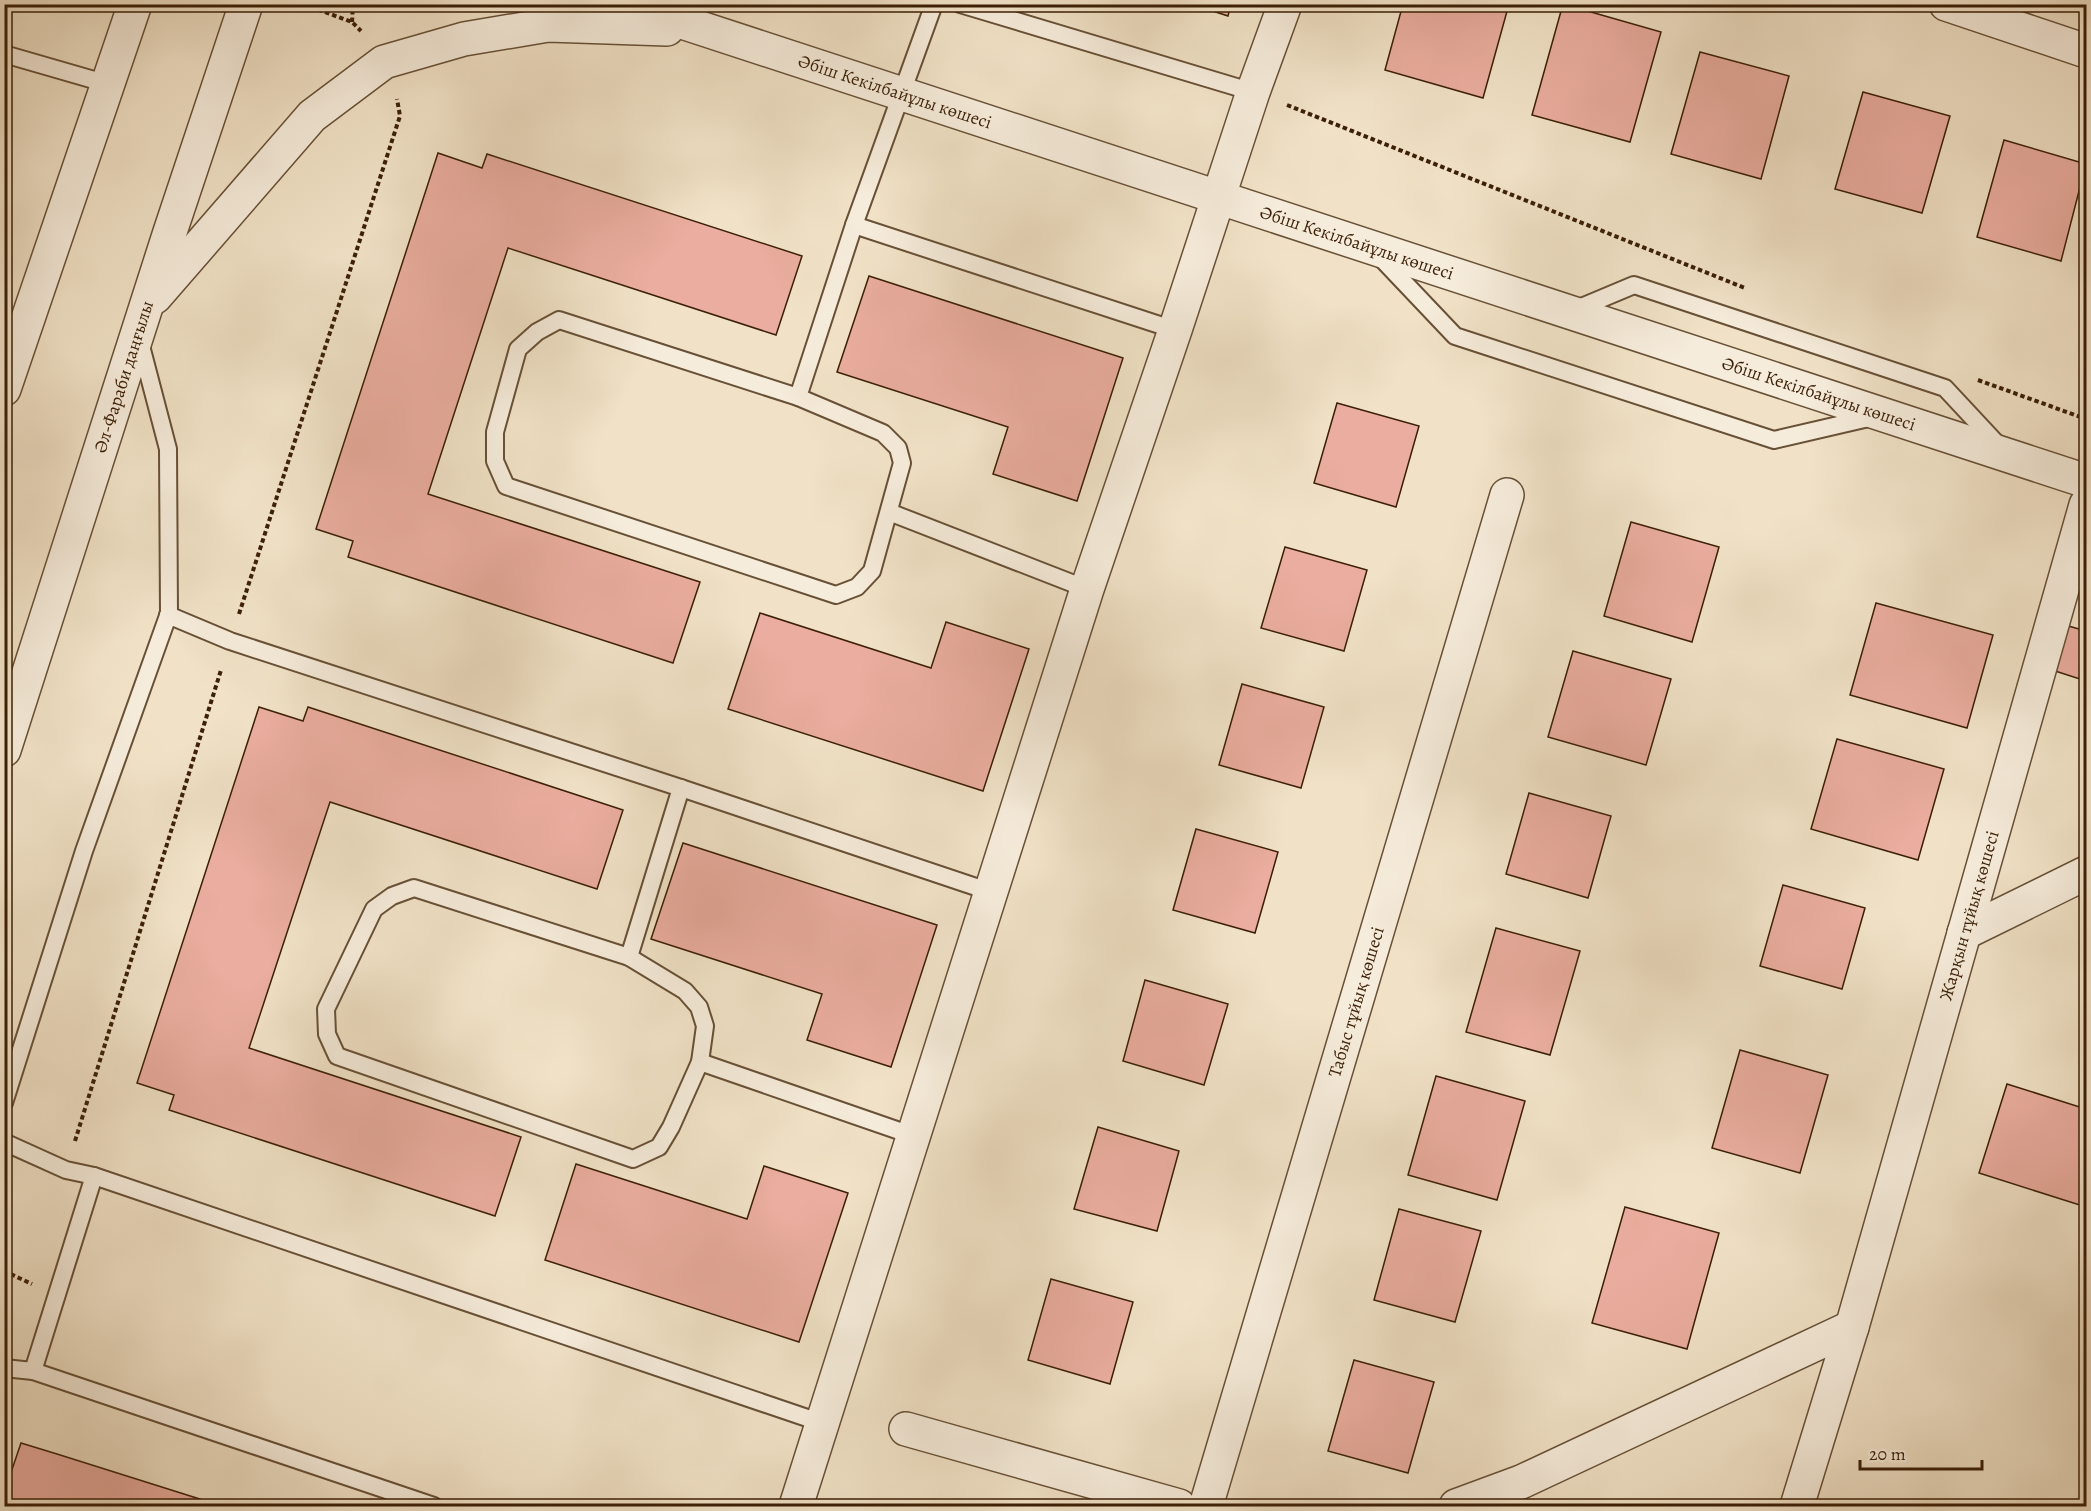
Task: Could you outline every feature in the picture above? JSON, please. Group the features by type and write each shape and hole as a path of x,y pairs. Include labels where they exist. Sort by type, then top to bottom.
{"street":[{"path":"4,389 135,4"},
{"name":"Әл-Фараби даңғылы","path":"4,750 246,4"},
{"name":"Әбіш Кекілбайұлы көшесі","path":"627,4 2086,481"},
{"path":"653,4 705,30"},
{"path":"796,1506 1087,589 1175,330 1252,92 1286,4"},
{"path":"1946,4 2086,51"},
{"path":"142,320 312,116 384,62 464,39 548,25 705,30"},
{"name":"Табыс тұйық көшесі","path":"1206,1506 1507,495"},
{"name":"Жарқын тұйық көшесі","path":"1797,1506 1852,1327 2086,505"},
{"path":"1964,933 2086,873"},
{"path":"1456,1506 1521,1482 1852,1327"},
{"path":"906,1429 1179,1506"}],"lane":[{"path":"798,397 854,225 934,4"},
{"path":"960,4 1252,92"},
{"path":"4,54 108,84"},
{"path":"854,225 1175,330"},
{"path":"1373,248 1455,336 1467,340 1774,440 1882,415"},
{"path":"1569,312 1634,285 1946,388 2008,456"},
{"path":"4,1102 84,851 168,615 168,449 142,320"},
{"path":"559,321 798,397 883,433 898,448 902,464 889,512 872,570 857,587 836,595 506,486 495,461 495,432 518,349 537,332 559,321"},
{"path":"889,512 1087,589"},
{"path":"168,615 230,641 991,892"},
{"path":"629,957 681,788"},
{"path":"414,888 629,957 685,991 699,1007 705,1026 700,1062 671,1127 659,1147 633,1159 337,1056 327,1034 326,1009 374,909 392,896 414,888"},
{"path":"700,1062 914,1136"},
{"path":"4,1142 66,1170 94,1176 822,1423"},
{"path":"33,1371 94,1176"},
{"path":"4,1368 33,1371 434,1506"}],"path":[{"path":"352,4 352,22"},
{"path":"312,7 352,22 367,37"},
{"path":"1252,92 1749,289"},
{"path":"66,1170 230,641 400,116 396,96"},
{"path":"1969,376 2086,419"},
{"path":"4,1272 32,1284 29,1294"}],"building":[{"path":"1191,4 1231,4 1228,16"},
{"path":"1403,4 1509,4 1483,98 1385,70"},
{"path":"1563,4 1661,32 1630,142 1532,115"},
{"path":"1700,52 1789,76 1761,179 1671,154"},
{"path":"1863,92 1950,116 1922,213 1835,189"},
{"path":"2004,140 2086,164 2061,261 1977,237"},
{"path":"438,153 482,168 487,154 802,256 776,335 508,248 428,494 700,582 673,663 348,557 353,541 316,529"},
{"path":"869,276 1123,358 1077,501 993,474 1008,427 837,372"},
{"path":"1337,403 1419,426 1396,507 1314,483"},
{"path":"1631,522 1719,547 1692,642 1604,616"},
{"path":"1285,547 1367,570 1344,651 1261,628"},
{"path":"1876,603 1993,635 1967,728 1850,695"},
{"path":"760,613 931,668 946,622 1029,649 983,791 728,709"},
{"path":"2065,625 2086,631 2086,681 2052,670"},
{"path":"1573,651 1671,679 1646,765 1548,737"},
{"path":"1242,684 1324,707 1301,788 1219,765"},
{"path":"259,707 303,721 308,707 623,810 597,889 330,802 249,1048 521,1137 495,1216 169,1110 174,1095 137,1083"},
{"path":"1837,739 1944,769 1918,860 1811,829"},
{"path":"1529,793 1611,816 1588,898 1506,874"},
{"path":"1196,829 1278,852 1255,933 1173,910"},
{"path":"683,843 937,925 891,1067 807,1040 822,994 651,939"},
{"path":"1783,885 1865,908 1842,989 1760,966"},
{"path":"1496,928 1580,951 1550,1055 1466,1032"},
{"path":"1145,980 1228,1004 1204,1085 1123,1061"},
{"path":"1740,1050 1828,1075 1800,1173 1712,1148"},
{"path":"1436,1076 1525,1101 1497,1200 1408,1175"},
{"path":"2007,1084 2086,1109 2086,1207 1979,1173"},
{"path":"1098,1127 1179,1151 1157,1231 1074,1209"},
{"path":"576,1164 747,1219 764,1166 848,1193 799,1342 545,1260"},
{"path":"1625,1207 1719,1233 1687,1349 1592,1323"},
{"path":"1399,1209 1481,1231 1455,1322 1374,1300"},
{"path":"1051,1279 1133,1302 1110,1384 1028,1360"},
{"path":"1354,1360 1434,1382 1408,1473 1328,1451"},
{"path":"21,1443 222,1506 4,1506 4,1493"}]}
